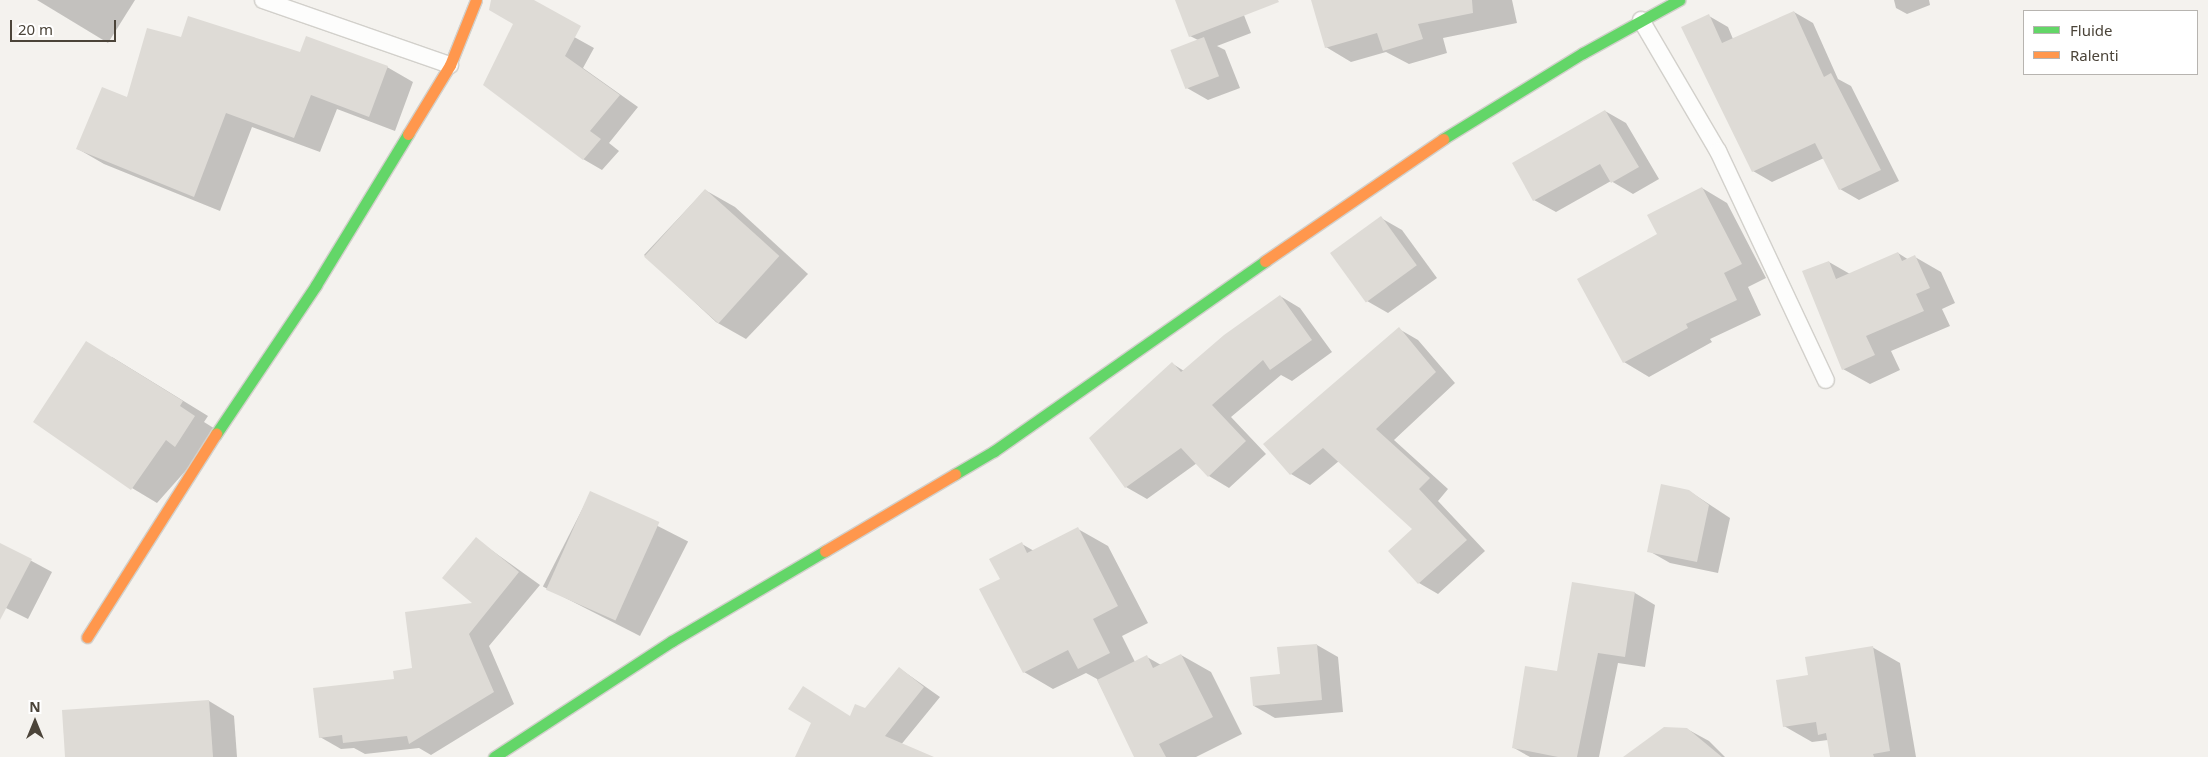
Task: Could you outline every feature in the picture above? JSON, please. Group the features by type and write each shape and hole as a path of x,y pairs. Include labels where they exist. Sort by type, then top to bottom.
{"street":[{"path":"87,636 195,465 316,285 450,65 476,0"},
{"path":"494,757 647,656 994,451 1420,153 1641,20 1679,0"}],"lane":[{"path":"263,0 450,65"},
{"path":"1641,20 1718,151 1826,380"}],"building":[{"path":"491,0 534,0 581,26 565,56 620,95 590,131 601,139 583,160 483,85 513,24 489,10"},
{"path":"1175,0 1278,0 1279,2 1189,37"},
{"path":"1311,0 1472,0 1473,13 1418,24 1423,39 1383,51 1377,33 1325,48"},
{"path":"1794,11 1824,77 1831,73 1881,170 1839,190 1815,143 1752,172 1681,27 1709,14 1722,43"},
{"path":"188,16 300,52 306,36 388,66 369,117 311,95 294,138 226,113 194,197 76,149 102,87 127,97 147,28 181,37"},
{"path":"1204,37 1219,76 1185,89 1170,50"},
{"path":"1605,110 1639,167 1611,183 1600,164 1533,201 1512,163"},
{"path":"1702,187 1742,264 1724,273 1737,300 1686,324 1688,328 1623,363 1577,279 1657,234 1647,215"},
{"path":"705,189 779,256 718,324 644,257"},
{"path":"1381,216 1417,265 1366,302 1330,253"},
{"path":"1898,252 1902,261 1915,255 1930,288 1916,294 1924,311 1866,336 1875,355 1842,370 1802,271 1829,261 1836,279"},
{"path":"1280,295 1312,340 1270,370 1263,360 1212,405 1246,441 1208,477 1181,448 1125,488 1089,438 1172,362 1181,372 1224,335"},
{"path":"1399,327 1436,372 1376,429 1430,478 1419,489 1467,540 1418,584 1388,551 1412,529 1323,448 1290,475 1263,444"},
{"path":"86,341 183,401 180,406 195,416 175,447 166,440 131,490 33,422"},
{"path":"1661,484 1689,490 1709,505 1697,562 1647,552"},
{"path":"590,491 659,522 616,621 546,590"},
{"path":"1078,527 1118,606 1093,619 1110,653 1078,669 1068,650 1023,673 979,589 1000,579 989,559 1022,542 1027,553"},
{"path":"476,537 519,572 469,634 494,692 409,744 407,736 343,743 342,735 319,738 313,688 394,679 393,671 412,668 405,612 472,603 442,578"},
{"path":"0,543 32,559 0,620"},
{"path":"1572,582 1635,592 1625,657 1598,653 1577,757 1558,757 1512,748 1525,666 1557,671"},
{"path":"1317,644 1322,700 1253,706 1250,677 1280,674 1277,647"},
{"path":"1873,646 1890,751 1873,754 1874,757 1830,757 1826,733 1818,735 1816,722 1783,727 1776,680 1808,675 1805,657"},
{"path":"1181,654 1213,717 1159,744 1166,757 1134,757 1097,680 1147,655 1153,668"},
{"path":"899,667 924,687 885,736 934,757 795,757 811,723 788,709 803,686 850,716 855,704 865,708"},
{"path":"209,700 213,757 65,757 62,710"},
{"path":"1664,727 1687,728 1722,757 1623,757"}],"traffic: fast":[{"path":"1443,139 1583,53 1679,0"},
{"path":"216,434 316,285 408,134"},
{"path":"955,474 994,451 1265,261"},
{"path":"494,757 672,641 825,551"}],"traffic: slow":[{"path":"408,134 450,65 476,0"},
{"path":"1265,261 1443,139"},
{"path":"87,637 216,434"},
{"path":"825,551 955,474"}]}
